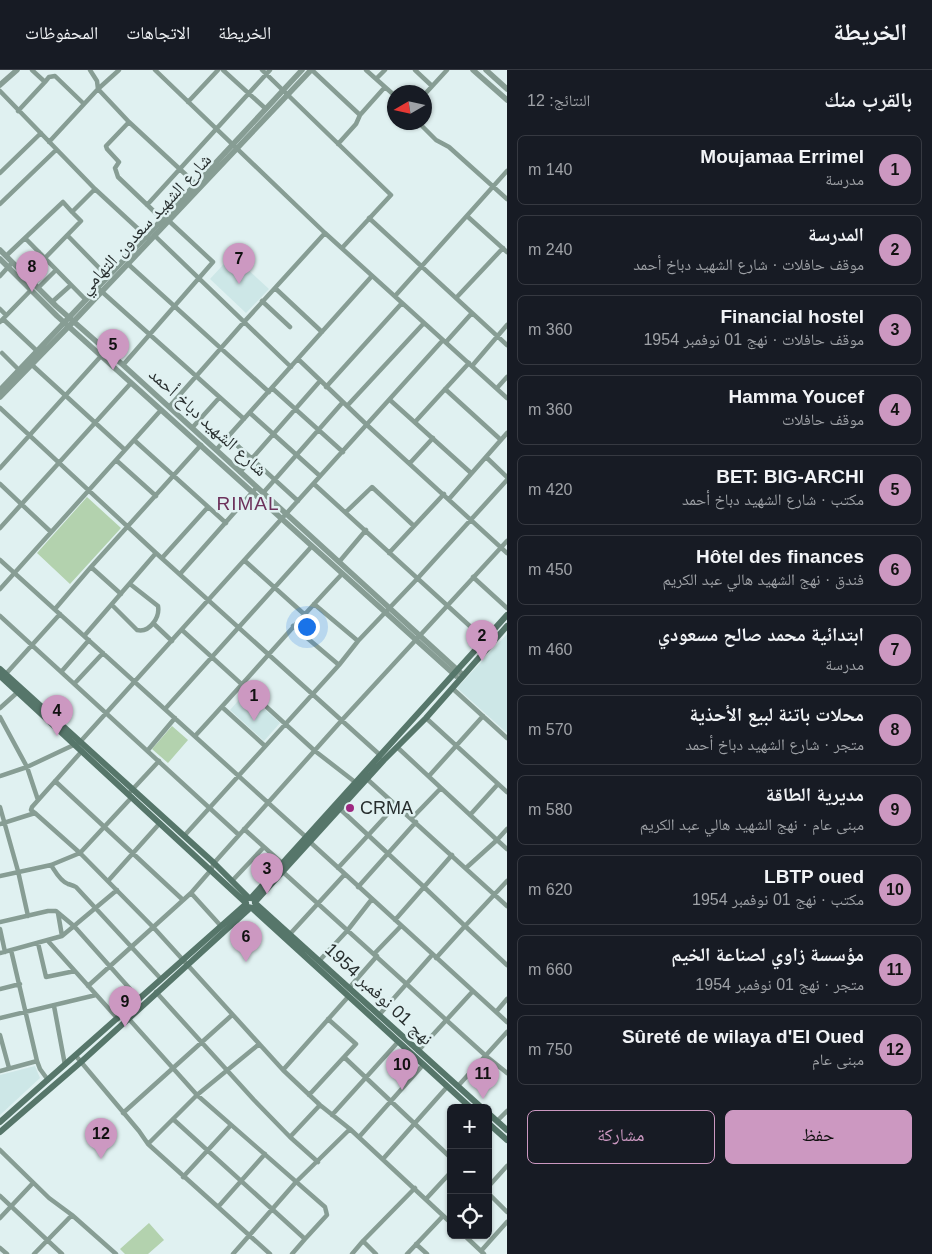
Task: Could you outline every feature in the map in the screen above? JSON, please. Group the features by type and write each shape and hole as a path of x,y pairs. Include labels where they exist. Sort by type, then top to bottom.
{"main road":[{"path":"0,1132 81,1062 156,992 220,925 251,903 282,864 340,809 426,718 452,688 458,675 484,639 507,615"},
{"path":"0,1122 118,1019 160,979 184,963 283,872 355,782 507,626"},
{"path":"2,674 78,743 160,823 214,863 251,903"},
{"path":"78,743 82,751 182,839 210,870 251,903"},
{"name":"نهج 01 نوفمبر 1954","path":"251,903 320,960 348,997 466,1104"},
{"name":"نهج 01 نوفمبر 1954","path":"251,903 336,981 349,988 478,1104"},
{"path":"492,1125 507,1130"},
{"path":"492,1126 507,1140"}],"street":[{"path":"0,85 17,70"},
{"path":"32,70 45,82"},
{"path":"90,70 97,81 98,90 129,122 198,186"},
{"path":"49,142 119,70"},
{"path":"154,70 325,233 507,398"},
{"path":"188,102 218,70"},
{"path":"223,70 266,109"},
{"name":"شارع الشهيد سعدون التهامي","path":"72,320 86,300 128,264 166,220 284,93 302,70"},
{"path":"312,70 360,115"},
{"name":"شارع الشهيد سعدون التهامي","path":"235,147 266,109 312,70"},
{"path":"338,144 385,87 366,70"},
{"path":"376,79 384,70"},
{"path":"415,70 431,85"},
{"path":"432,86 447,70"},
{"path":"473,70 507,100"},
{"path":"486,70 507,89"},
{"path":"147,205 266,71 284,93 391,195 342,248"},
{"path":"18,111 50,77 55,76 84,104"},
{"path":"0,91 95,189 198,279 290,367"},
{"path":"123,365 213,262 147,205 118,177 116,168 119,162 106,146 129,122"},
{"path":"426,130 507,199"},
{"path":"0,173 41,134"},
{"path":"0,204 56,150"},
{"path":"395,296 507,171"},
{"path":"72,212 95,189"},
{"path":"3,257 63,202 81,222 45,258"},
{"path":"456,298 505,250 467,216"},
{"path":"369,218 507,345"},
{"path":"169,407 262,301 325,233"},
{"path":"68,236 108,277"},
{"path":"24,238 86,300"},
{"name":"شارع الشهيد سعدون التهامي","path":"0,397 100,289 108,277 151,238"},
{"name":"شارع الشهيد دباخ أحمد","path":"0,250 3,257 30,290 67,325 202,446 255,490 263,493 458,675"},
{"path":"20,270 39,252"},
{"path":"128,264 220,349 295,409 342,452"},
{"path":"0,276 10,265"},
{"name":"شارع الشهيد دباخ أحمد","path":"10,265 20,270 52,302 240,472 282,520 342,574 388,611"},
{"path":"38,288 56,270"},
{"path":"216,450 372,276"},
{"path":"52,302 71,285"},
{"path":"275,288 322,332"},
{"path":"100,289 244,419"},
{"path":"3,319 30,290"},
{"path":"262,301 290,327"},
{"path":"326,386 402,303"},
{"path":"0,309 3,319 37,351"},
{"path":"0,776 27,767 78,743 108,713 320,476 472,313"},
{"path":"263,493 318,430 424,322"},
{"name":"شارع الشهيد سعدون التهامي","path":"1,387 37,351 67,325"},
{"path":"415,422 445,389 498,337 507,325"},
{"path":"2,353 19,370"},
{"path":"0,468 101,356"},
{"path":"298,359 367,426 507,553"},
{"path":"31,364 125,450"},
{"path":"496,388 507,377"},
{"path":"240,472 320,381"},
{"path":"0,528 132,383"},
{"path":"445,389 501,440"},
{"path":"192,428 219,398"},
{"path":"390,400 471,473"},
{"path":"0,408 88,491 380,755"},
{"path":"0,589 161,410"},
{"path":"250,413 320,476"},
{"path":"448,499 507,433"},
{"path":"228,437 298,501"},
{"path":"410,463 433,438"},
{"path":"134,440 226,523"},
{"path":"54,609 90,567 202,446"},
{"path":"182,839 339,665 358,641 472,520 507,478 486,457"},
{"path":"116,460 156,496"},
{"path":"0,484 52,532"},
{"path":"314,484 484,639"},
{"path":"346,512 372,487 414,526"},
{"path":"180,574 255,490"},
{"path":"389,552 444,494"},
{"path":"162,558 208,507"},
{"path":"339,562 366,530"},
{"path":"88,986 154,928 190,893 214,863 342,720 507,541"},
{"path":"165,709 312,546"},
{"path":"84,636 156,553"},
{"path":"0,560 507,1022"},
{"path":"245,561 304,614"},
{"path":"90,567 121,594"},
{"path":"195,736 342,574"},
{"path":"473,578 507,608"},
{"path":"112,605 137,630 146,630 153,623 158,614 158,606 130,584"},
{"path":"314,604 358,641"},
{"path":"2,674 60,614"},
{"path":"0,616 239,835"},
{"path":"153,623 172,641"},
{"path":"293,626 339,665"},
{"path":"182,630 315,751 355,782"},
{"path":"62,671 89,640"},
{"path":"75,683 103,653"},
{"path":"452,688 507,738"},
{"path":"0,708 19,690"},
{"path":"222,706 265,746"},
{"path":"429,776 483,716"},
{"path":"0,717 27,767 38,800"},
{"path":"148,750 175,718"},
{"path":"426,718 507,792"},
{"path":"397,747 507,849"},
{"path":"82,751 31,808 108,881 154,928 258,1045 283,1070 320,1105 359,1137 447,1220"},
{"path":"0,876 52,864 80,854 159,761"},
{"path":"367,779 507,906"},
{"path":"55,781 183,900"},
{"path":"470,815 498,784"},
{"path":"412,818 441,788"},
{"path":"338,868 396,805"},
{"path":"0,808 2,823 18,871 28,916"},
{"path":"340,809 507,965"},
{"path":"2,823 35,813"},
{"path":"358,887 416,822"},
{"path":"108,881 160,823"},
{"path":"244,829 282,864"},
{"path":"466,868 507,829"},
{"path":"232,881 264,847"},
{"path":"395,920 452,855"},
{"path":"52,864 62,878 76,887 160,979"},
{"path":"283,872 507,1073"},
{"path":"290,934 345,874"},
{"path":"379,1015 507,881"},
{"path":"0,929 2,952 48,941 62,936 117,890"},
{"path":"190,893 220,925"},
{"path":"320,960 372,899"},
{"path":"0,922 52,910 58,912 74,926 139,999"},
{"path":"58,912 62,936"},
{"path":"349,988 401,926"},
{"path":"48,941 118,1019"},
{"path":"38,943 46,977 74,972"},
{"path":"12,950 37,1061 48,1080"},
{"path":"0,989 20,984"},
{"path":"418,1051 473,991"},
{"path":"156,992 254,1100 290,1137 318,1162"},
{"path":"0,1018 96,995"},
{"path":"283,1070 348,997"},
{"path":"496,1012 507,999"},
{"path":"54,1006 65,1065"},
{"path":"123,1113 232,1015"},
{"path":"128,1018 197,1095 325,1207 327,1215 292,1254"},
{"path":"309,1095 356,1044 328,1019"},
{"path":"458,1086 507,1032"},
{"path":"0,1037 9,1068"},
{"path":"332,1115 398,1042"},
{"path":"148,1144 197,1095 258,1045"},
{"path":"76,1056 148,1144 270,1254"},
{"path":"344,1057 447,1154"},
{"path":"0,1071 37,1061"},
{"path":"359,1137 424,1065"},
{"path":"382,1159 447,1087"},
{"path":"290,1137 320,1105"},
{"path":"492,1124 507,1111"},
{"path":"174,1119 305,1239"},
{"path":"183,1177 231,1124"},
{"path":"233,1254 296,1182 350,1129"},
{"path":"0,1150 53,1202 72,1215 116,1254"},
{"path":"218,1207 265,1154"},
{"path":"492,1183 507,1166"},
{"path":"426,1199 447,1176"},
{"path":"0,1218 33,1183"},
{"path":"352,1254 414,1188"},
{"path":"489,1194 507,1212"},
{"path":"0,1196 62,1254"},
{"path":"34,1254 72,1215"},
{"path":"407,1254 443,1216"},
{"path":"468,1239 483,1253 507,1222"},
{"path":"364,1242 376,1254"},
{"path":"416,1244 427,1254"},
{"path":"0,1248 7,1254"}],"shaded area":[{"path":"232,255 269,289 246,313 210,279"},
{"path":"507,634 507,733 457,688"},
{"path":"246,692 280,723 264,741 230,710"},
{"path":"35,1066 40,1078 0,1115 0,1075"}],"green space":[{"path":"87,497 121,528 70,584 37,553"},
{"path":"172,726 188,740 168,763 152,749"},
{"path":"149,1223 164,1240 148,1254 125,1254 120,1249"}],"place":[{"name":"ابتدائية محمد صالح مسعودي","path":"239,284"},
{"name":"محلات باتنة لبيع الأحذية","path":"32,292"},
{"name":"BET: BIG-ARCHI","path":"113,370"},
{"name":"المدرسة","path":"482,661"},
{"name":"Moujamaa Errimel","path":"254,721"},
{"name":"Hamma Youcef","path":"57,736"},
{"name":"CRMA","path":"350,808"},
{"name":"Financial hostel","path":"267,894"},
{"name":"Hôtel des finances","path":"246,962"},
{"name":"مديرية الطاقة","path":"125,1027"},
{"name":"LBTP oued","path":"402,1090"},
{"name":"مؤسسة زاوي لصناعة الخيم","path":"483,1099"},
{"name":"Sûreté de wilaya d'El Oued","path":"101,1159"}],"district":[{"name":"RIMAL","path":"248,503"}]}
